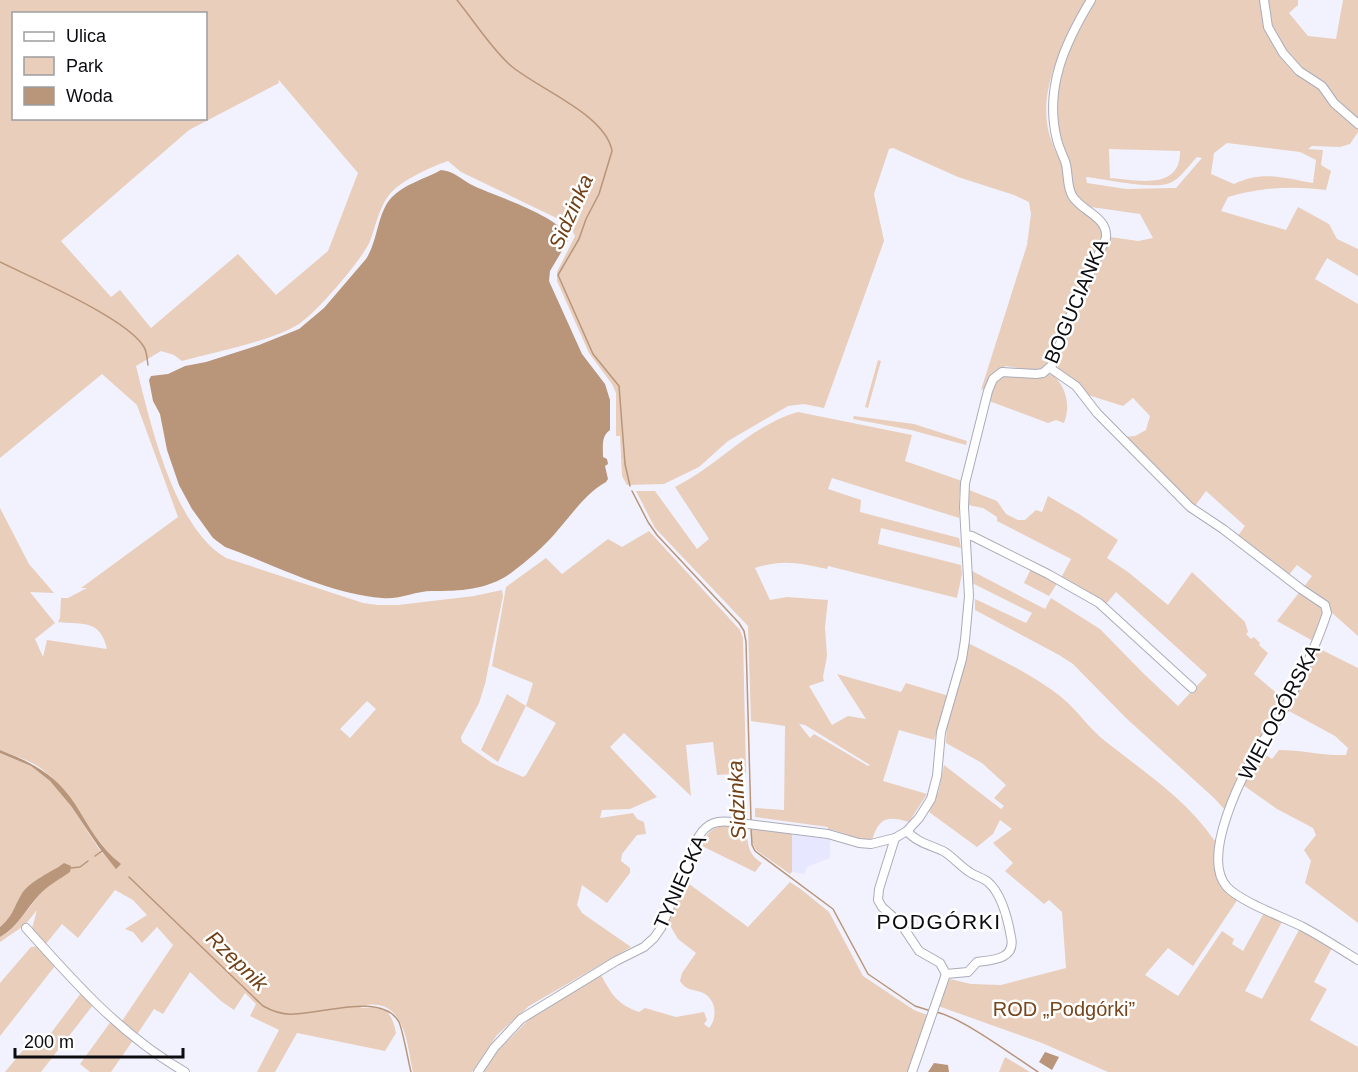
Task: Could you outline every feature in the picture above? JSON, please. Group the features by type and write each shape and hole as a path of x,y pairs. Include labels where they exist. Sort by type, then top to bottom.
{"street":[{"name":"BOGUCIANKA","path":"919,818 931,799 934,789 941,732 963,650 969,596 964,495 968,469 990,384 1002,372 1036,374 1050,368 1056,359 1072,312 1106,238 1106,228 1101,221 1078,204 1071,195 1054,119 1056,78 1062,54 1091,0"},
{"path":"1264,0 1268,27 1283,54 1299,71 1322,86 1334,103 1358,124"},
{"name":"WIELOGÓRSKA","path":"1050,368 1076,386 1097,413 1190,507 1325,605 1328,613 1305,668 1282,712 1248,766 1238,789 1221,834 1218,851 1220,874 1228,889 1305,928 1358,960"},
{"path":"966,535 1048,574 1099,603 1192,688"},
{"name":"TYNIECKA","path":"478,1072 494,1048 521,1019 654,939 661,928 695,843 705,827 719,821 746,823 828,834 865,845 895,838 907,831 919,818"},
{"path":"907,831 913,838 945,852 969,872 987,880 994,888 1008,920 1012,941 1010,952 1000,960 977,962 968,972 946,974"},
{"path":"895,838 878,900 882,907 901,924 919,951 940,963 946,974 912,1072"},
{"path":"26,928 74,982 118,1023 150,1049 185,1072"}],"shaded area":[{"path":"792,833 830,839 830,858 807,867 804,874 792,872"}],"green space":[{"path":"0,0 1088,0 1056,64 1050,81 1046,115 1050,137 1065,172 1072,202 1100,226 1102,239 1065,316 1047,365 1036,371 1006,366 991,376 985,388 981,390 1027,245 1031,214 1029,202 958,177 893,148 889,149 874,194 884,241 824,408 804,404 788,406 728,441 699,467 664,484 627,485 622,476 620,436 616,436 616,393 589,353 557,281 557,272 575,236 569,224 461,172 448,161 425,170 394,189 380,211 370,241 358,260 327,297 299,324 259,341 182,361 174,355 161,351 136,366 157,443 178,498 207,543 226,558 363,603 378,605 398,605 474,596 502,590 503,596 485,684 479,703 461,737 462,742 492,763 523,777 556,723 526,706 533,683 492,666 506,587 546,558 562,574 608,539 622,547 649,531 740,630 743,638 746,773 717,775 713,742 686,745 691,796 624,733 610,747 657,797 630,809 602,810 600,818 633,813 637,819 644,822 646,834 637,835 622,854 621,861 630,868 630,873 607,903 582,885 577,905 582,913 631,947 529,1006 497,1035 472,1072 413,1072 400,1022 387,1008 371,1004 360,1008 381,1009 392,1018 396,1033 385,1051 297,1033 275,1072 257,1072 279,1030 250,1016 256,1004 245,993 234,1010 190,972 163,1014 154,1009 136,1036 120,1024 173,945 157,927 142,943 133,932 125,929 147,915 133,900 115,890 78,938 62,924 45,945 31,932 37,910 25,925 0,942 0,937 18,922 64,863 21,895 10,918 0,927 0,753 31,766 50,781 71,806 99,849 116,868 120,864 100,842 55,780 22,758 0,750 0,508 29,564 54,593 30,592 55,623 35,639 43,657 47,640 107,649 100,633 90,625 58,622 61,598 68,598 87,588 81,588 178,517 137,405 102,374 0,458","holes":["278,79 358,173 328,251 276,295 238,254 151,328 120,290 111,297 61,241 189,130 279,83","367,701 376,709 350,738 340,729"]},
{"path":"1096,0 1260,0 1271,39 1282,54 1300,68 1283,49 1273,32 1270,8 1265,5 1265,0 1298,0 1298,5 1289,13 1308,36 1336,39 1343,0 1358,0 1358,132 1350,144 1340,147 1312,146 1308,149 1323,150 1321,165 1331,171 1326,190 1288,188 1254,191 1228,197 1221,211 1286,230 1298,207 1329,224 1337,239 1358,249 1358,276 1327,258 1315,279 1358,304 1358,636 1331,612 1329,605 1303,588 1312,576 1297,565 1288,576 1237,537 1245,526 1206,491 1195,506 1125,437 1135,436 1146,430 1150,416 1133,398 1123,406 1088,395 1078,384 1057,370 1075,313 1110,237 1138,241 1153,238 1140,214 1091,207 1074,191 1071,167 1056,131 1057,81 1074,33","holes":["1227,143 1300,152 1316,160 1313,183 1264,176 1234,184 1211,174 1214,153","1109,149 1180,151 1178,164 1165,178 1144,181 1110,178","1197,157 1202,158 1176,188 1126,189 1087,183 1086,177 1141,185 1163,185 1170,183"]},
{"path":"878,360 881,361 868,408 865,407"},
{"path":"1008,374 1030,378 1052,374 1061,384 1066,397 1067,410 1064,423 1056,420 1048,423 989,401 996,380"},
{"path":"798,412 912,435 905,461 962,481 959,518 832,478 828,489 861,500 860,512 959,538 961,548 881,528 878,544 961,565 962,574 957,598 828,566 827,569 783,563 755,568 770,600 787,597 828,600 824,681 809,686 832,725 848,716 866,719 837,674 901,692 906,683 949,696 934,740 899,730 883,781 927,794 909,822 895,819 884,820 877,827 872,841 828,829 828,827 755,817 755,808 784,810 785,726 751,721 748,626 655,528 636,491 655,491 697,549 709,539 675,487 765,426","holes":["799,724 805,725 870,765 868,766 814,734 810,738"]},
{"path":"854,416 914,424 967,441 966,445 911,430 853,419"},
{"path":"969,490 997,501 1006,514 1018,520 1025,520 1036,510 1042,512 1048,496 1118,540 1107,558 1168,605 1192,572 1245,622 1248,632 1246,634 1251,639 1254,637 1268,653 1254,674 1286,701 1230,796 1225,810 1126,718 1073,664 975,610 975,599 1026,623 1032,613 972,583 972,571 1045,609 1051,598 1100,629 1178,706 1207,675 1116,592 1106,604 1061,578 1071,559 997,521 997,517 983,508 968,505"},
{"path":"1031,569 1058,582 1049,596 1024,583"},
{"path":"1301,590 1322,604 1324,614 1313,641 1277,621"},
{"name":"ROD „Podgórki”","path":"968,643 1027,674 1060,696 1099,736 1177,799 1217,841 1217,873 1223,885 1237,897 1236,902 1193,966 1168,948 1145,975 1178,996 1222,931 1234,939 1232,944 1243,951 1265,911 1283,920 1245,991 1262,999 1300,928 1332,948 1314,982 1327,989 1310,1020 1358,1047 1358,1072 1108,1072 1042,1043 938,1006 950,979 971,984 1001,985 1066,968 1062,912 1049,900 1044,904 1005,871 1013,863 993,843 1012,829 1000,820 993,834 977,847 929,812 939,790 944,765 1001,809 1004,806 994,798 1006,785 982,763 946,743 947,723"},
{"path":"1316,647 1358,668 1358,923 1305,883 1311,861 1304,850 1316,835 1313,828 1277,809 1243,785 1260,751 1272,759 1279,750 1346,755 1348,748 1335,736 1287,710"},
{"path":"507,694 526,706 498,762 481,750"},
{"path":"725,825 747,827 749,848 757,860 762,863 755,872 702,846 710,832"},
{"path":"752,827 792,833 792,872 790,874 756,850 752,843"},
{"path":"685,881 748,927 790,882 829,912 863,976 914,1010 930,1016 908,1072 484,1072 496,1053 531,1017 601,975 608,988 625,1006 639,1012 645,1008 676,1017 704,1012 707,1020 704,1024 709,1028 714,1015 712,1001 705,994 689,989 680,981 682,973 696,953 678,939 668,922"},
{"path":"40,946 55,966 0,1036 0,983 31,947"},
{"path":"81,993 93,1005 41,1072 5,1072 33,1038 42,1045"},
{"path":"112,1020 134,1039 111,1072 90,1072 80,1064"},
{"path":"1005,1057 1030,1072 999,1072"}],"water":[{"path":"441,170 453,173 470,184 540,214 563,230 569,239 550,271 549,281 582,354 605,384 610,400 610,430 605,435 603,446 603,457 607,459 608,464 605,466 608,479 586,498 536,553 502,579 473,588 426,591 388,598 362,595 302,578 225,547 213,538 192,509 179,485 167,450 160,414 153,401 149,380 151,376 168,374 185,366 206,362 299,329 324,308 366,259 386,204 391,198 408,185"},
{"path":"0,750 33,765 51,777 75,804 101,844 121,864 116,869 71,806 50,781 31,766 0,753"},
{"path":"64,863 71,866 70,872 43,891 17,923 0,937 0,927 10,916 25,890"},
{"path":"1045,1052 1059,1057 1052,1070 1039,1062"},
{"path":"934,1063 948,1065 949,1072 928,1072"}],"waterway":[{"name":"Sidzinka","path":"457,0 510,65 584,114 607,138 612,151 599,194 579,239 558,275 593,354 619,386 625,464 630,486"},
{"path":"0,262 78,300 119,324 144,347 148,365"},
{"name":"Sidzinka","path":"632,491 657,535 744,631 751,821"},
{"name":"Sidzinka","path":"751,828 752,845 755,851 833,909 868,974 915,1006 931,1011"},
{"path":"95,856 102,851"},
{"path":"71,868 80,867 88,861"},
{"name":"Rzepnik","path":"129,877 266,1008 290,1014 366,1006 391,1013 401,1026 411,1072"},
{"name":"Sidzinka","path":"936,1012 973,1029 1038,1072"}],"district":[{"name":"PODGÓRKI","path":"939,922"}]}
